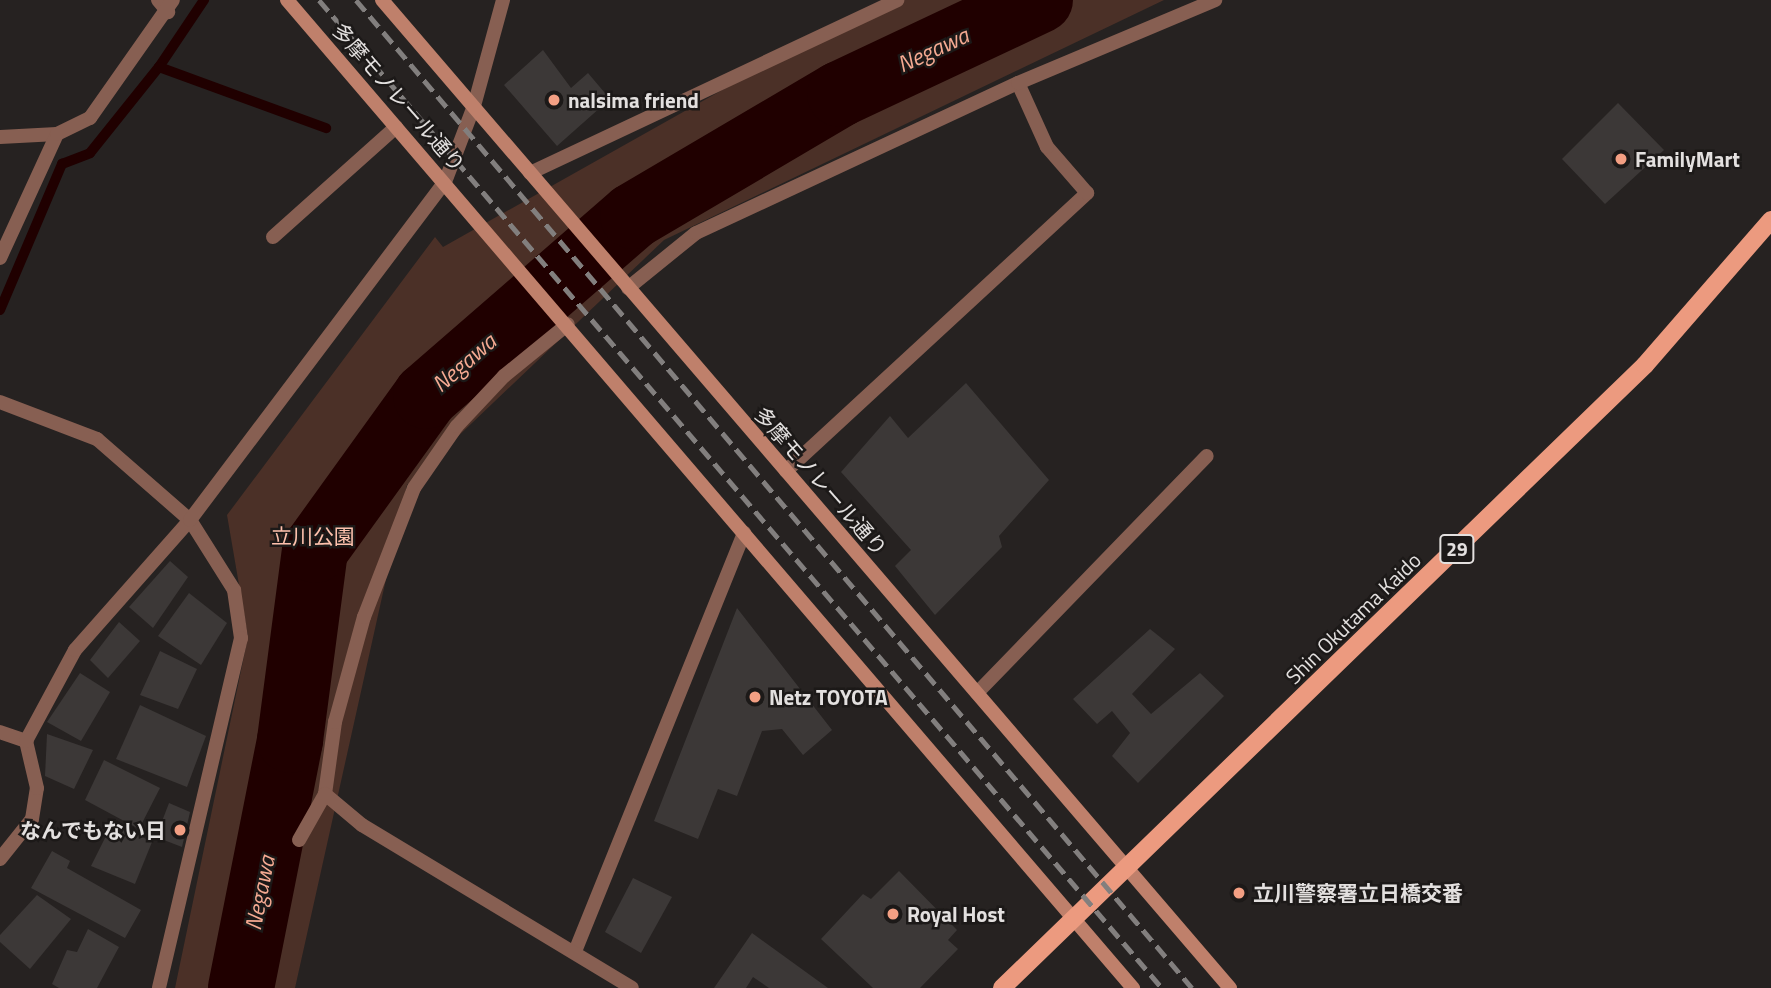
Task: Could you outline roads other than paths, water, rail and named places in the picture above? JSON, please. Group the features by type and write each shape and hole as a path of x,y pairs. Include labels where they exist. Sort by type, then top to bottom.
{"main road":[{"name":"多摩モノレール通り","path":"287,0 567,323 1133,988"},
{"name":"多摩モノレール通り","path":"382,0 976,693 1128,865 1230,988"},
{"name":"Shin Okutama Kaido","path":"1073,918 1645,365 1771,220"},
{"name":"29","path":"1002,988 1073,918"}],"street":[{"path":"0,137 57,134 90,118 171,6 158,0"},
{"path":"0,859 32,819 37,788 26,741 75,650 190,520 445,182 474,106 503,0"},
{"path":"535,178 897,0"},
{"path":"628,288 696,233 1018,83 1216,0"},
{"path":"786,471 1087,192 1047,147 1018,83"},
{"path":"273,237 397,127"},
{"path":"0,258 37,168 57,134"},
{"path":"299,840 325,794 335,722 364,617 414,488 467,416 504,376 567,323"},
{"path":"0,402 97,439 190,520 234,590 241,639 159,988"},
{"path":"976,693 1207,456"},
{"path":"576,949 744,533"},
{"path":"0,732 26,741"},
{"path":"325,794 362,825 576,949 632,988"}],"waterway":[{"path":"159,67 204,0"},
{"name":"Negawa","path":"241,988 290,740 315,550 426,396 633,216 840,94 1040,0"},
{"path":"0,310 62,164 90,153 159,67 326,128"}],"railway":[{"path":"319,0 1162,988"},
{"path":"356,0 1192,988"}],"place":[{"name":"nalsima friend","path":"554,100"},
{"name":"FamilyMart","path":"1621,159"},
{"name":"Netz TOYOTA","path":"755,697"},
{"name":"なんでもない日","path":"180,830"},
{"name":"立川警察署立日橋交番","path":"1239,893"},
{"name":"Royal Host","path":"893,914"}],"park label":[{"name":"立川公園","path":"313,536"}]}
